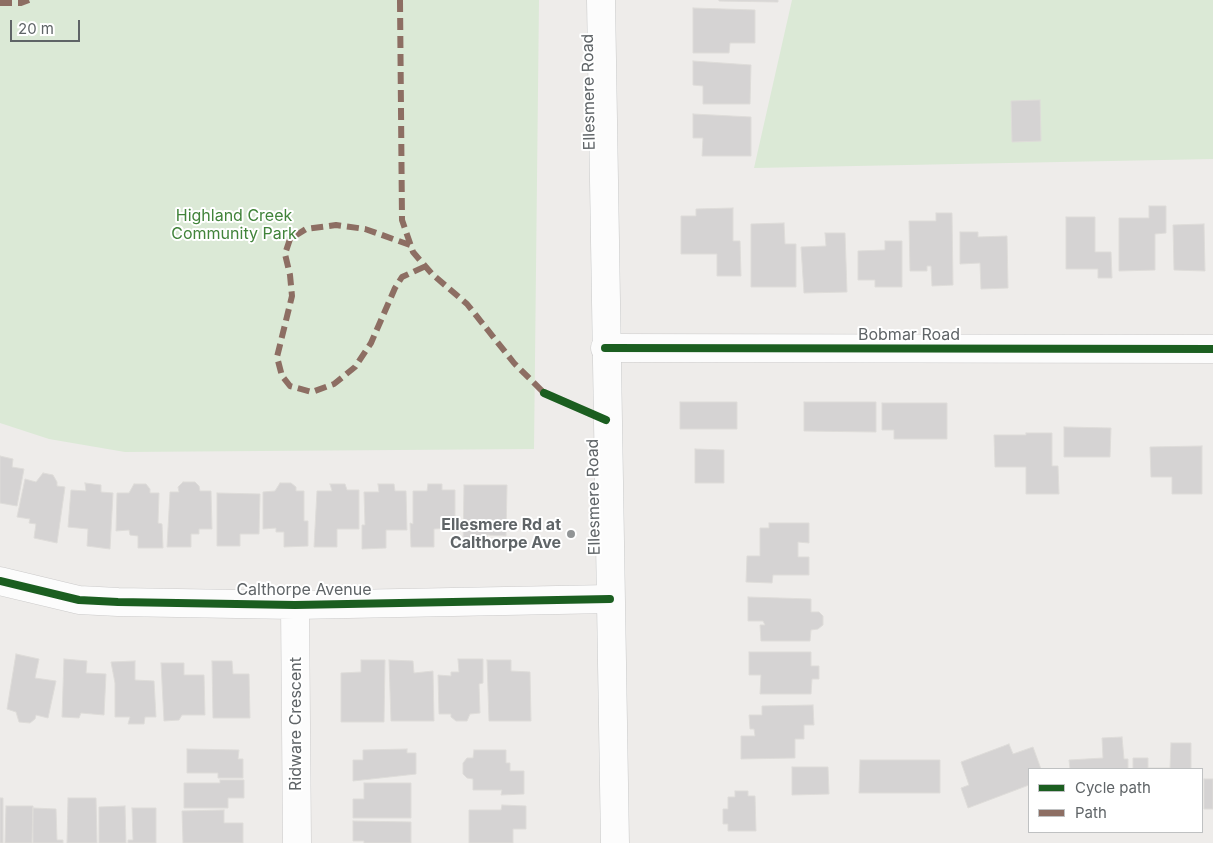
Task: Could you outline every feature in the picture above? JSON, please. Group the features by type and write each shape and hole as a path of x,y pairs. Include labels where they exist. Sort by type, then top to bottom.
{"street":[{"name":"Ellesmere Road","path":"601,0 605,348 615,843"},
{"name":"Bobmar Road","path":"605,348 1213,349"},
{"name":"Calthorpe Avenue","path":"0,581 79,600 295,605 610,599"},
{"name":"Ridware Crescent","path":"295,605 297,843"}],"green space":[{"name":"Highland Creek Community Park","path":"0,0 539,0 534,449 125,452 49,439 0,423"},
{"path":"792,0 1213,0 1213,159 754,168"}],"building":[{"path":"778,0 778,2 719,1"},
{"path":"693,8 755,10 755,43 730,43 729,53 693,53"},
{"path":"693,61 751,65 750,104 703,104 703,86 693,85"},
{"path":"1040,100 1041,141 1012,142 1011,101"},
{"path":"693,114 751,117 751,156 702,156 703,138 693,138"},
{"path":"1149,206 1166,206 1166,233 1155,234 1155,270 1119,271 1119,218 1149,218"},
{"path":"733,208 733,241 740,241 741,276 717,276 717,254 681,254 681,216 696,216 696,209"},
{"path":"936,213 952,213 953,285 932,286 931,266 927,266 927,271 910,271 909,221 936,221"},
{"path":"1066,217 1095,217 1095,252 1111,252 1112,278 1098,278 1098,269 1066,269"},
{"path":"784,223 785,244 796,244 796,287 751,287 751,224"},
{"path":"1204,224 1205,271 1174,270 1173,225"},
{"path":"960,232 978,232 978,237 1007,236 1008,288 981,289 980,263 960,264"},
{"path":"825,233 845,233 847,292 804,293 801,247 826,246"},
{"path":"885,241 902,241 902,287 875,287 875,280 858,280 858,251 885,250"},
{"path":"680,402 737,402 737,429 680,429"},
{"path":"804,402 876,402 876,432 804,431"},
{"path":"882,403 947,403 947,439 894,439 894,430 882,430"},
{"path":"1064,427 1111,428 1110,457 1064,457"},
{"path":"1026,433 1052,433 1052,466 1058,466 1059,494 1026,494 1026,467 995,467 994,435 1026,435"},
{"path":"1202,446 1202,494 1172,494 1172,477 1151,477 1150,447"},
{"path":"695,449 724,450 724,483 695,483"},
{"path":"0,456 13,459 12,467 24,469 17,506 0,503"},
{"path":"43,473 53,475 57,486 65,487 57,543 34,538 36,524 29,523 30,519 17,517 25,479 36,482"},
{"path":"183,482 195,482 199,486 200,491 211,491 212,529 199,529 199,534 191,534 191,547 167,547 170,492 179,492 178,487"},
{"path":"85,483 101,485 101,492 113,493 110,549 87,546 88,529 68,527 71,490 86,491"},
{"path":"280,483 291,483 296,487 296,491 304,491 304,521 308,521 308,546 284,547 284,532 276,532 276,528 263,529 263,492 275,491"},
{"path":"134,484 146,484 150,489 150,493 159,493 158,523 162,524 163,548 138,548 138,536 130,535 129,530 116,531 117,493 129,493"},
{"path":"330,484 345,484 347,490 359,490 359,529 337,529 337,547 314,547 317,491 332,491"},
{"path":"378,484 394,484 395,491 406,491 407,530 386,530 386,548 362,549 362,525 365,525 364,492 379,492"},
{"path":"428,484 442,484 442,490 455,490 455,528 434,529 434,547 411,547 410,523 413,524 413,491 427,491"},
{"path":"464,485 507,485 506,536 487,535 487,547 463,547"},
{"path":"217,493 260,494 259,534 240,534 240,546 217,546"},
{"path":"769,523 809,523 809,543 798,542 798,557 809,557 809,575 773,575 772,583 746,582 747,556 760,556 760,528 769,528"},
{"path":"748,597 811,599 811,612 819,612 823,616 823,625 818,629 811,630 810,641 761,641 760,625 765,625 763,621 748,621"},
{"path":"749,652 811,652 811,666 819,666 819,679 812,679 811,694 760,694 761,675 749,675"},
{"path":"16,654 39,659 35,678 56,681 48,718 36,715 35,719 30,723 19,722 16,712 7,709"},
{"path":"64,659 87,661 86,673 106,674 104,715 81,713 79,718 62,717"},
{"path":"458,659 483,659 483,683 479,684 480,713 470,714 467,721 456,721 451,717 451,714 439,714 438,675 451,676 451,672 459,672"},
{"path":"361,660 385,660 384,722 341,722 341,673 361,672"},
{"path":"389,660 413,661 414,673 433,671 434,721 391,721"},
{"path":"487,660 511,660 511,671 530,672 531,721 489,721"},
{"path":"135,661 135,680 154,681 156,717 145,717 144,724 128,724 130,717 115,717 115,683 111,662"},
{"path":"212,661 232,661 233,674 249,674 250,718 213,718"},
{"path":"161,663 184,663 184,675 204,675 205,715 182,715 179,720 164,721"},
{"path":"813,705 814,725 804,725 804,739 795,739 795,758 741,759 741,736 755,736 754,729 750,729 749,715 762,715 762,706"},
{"path":"1122,737 1124,759 1128,759 1128,768 1070,768 1069,760 1103,758 1102,738"},
{"path":"1171,743 1191,743 1191,768 1170,768"},
{"path":"1009,744 1013,754 1033,747 1041,768 1028,768 1028,785 968,808 961,788 969,785 961,762"},
{"path":"187,749 239,750 238,759 243,759 243,778 218,778 218,773 187,773"},
{"path":"407,749 407,753 416,753 416,774 353,781 353,760 363,760 363,750"},
{"path":"474,750 506,750 506,763 510,763 510,771 524,771 524,794 501,795 502,790 473,790 473,779 467,778 463,774 463,763 467,758 473,758"},
{"path":"1133,758 1148,758 1148,768 1133,768"},
{"path":"860,760 940,760 940,793 859,793"},
{"path":"792,767 828,767 829,794 792,795"},
{"path":"1204,779 1213,779 1213,809 1204,809"},
{"path":"220,780 244,780 244,798 228,798 228,808 184,808 184,783 220,783"},
{"path":"364,783 411,783 411,818 353,818 353,799 364,799"},
{"path":"735,791 748,791 748,796 755,796 756,831 728,831 728,824 723,824 723,809 728,809 728,797 735,797"},
{"path":"0,798 3,798 3,843 0,843"},
{"path":"68,798 96,798 97,843 67,843"},
{"path":"502,805 526,806 526,829 513,829 513,843 469,843 469,810 501,810"},
{"path":"6,806 33,806 32,843 5,843"},
{"path":"125,806 126,843 99,843 99,807"},
{"path":"33,808 56,809 57,840 63,840 63,843 33,843"},
{"path":"132,808 156,808 156,843 128,843 128,840 133,840"},
{"path":"224,810 224,823 243,823 243,843 183,843 182,811"},
{"path":"353,821 411,822 411,843 364,843 364,841 353,841"}],"marked path":[{"path":"0,3 21,3 29,0"},
{"path":"400,0 402,220 413,252 432,274 467,304 514,363 544,393"},
{"path":"410,245 365,229 336,225 306,229 290,239 285,254 292,296 277,357 282,376 290,386 312,392 334,384 355,367 371,343 395,288 402,277 426,266"}],"cycle path":[{"path":"605,348 1213,349"},
{"path":"544,393 606,420"},
{"path":"0,581 79,600 118,602 295,605 610,599"}],"place":[{"name":"Ellesmere Rd at Calthorpe Ave","path":"571,534"}]}
